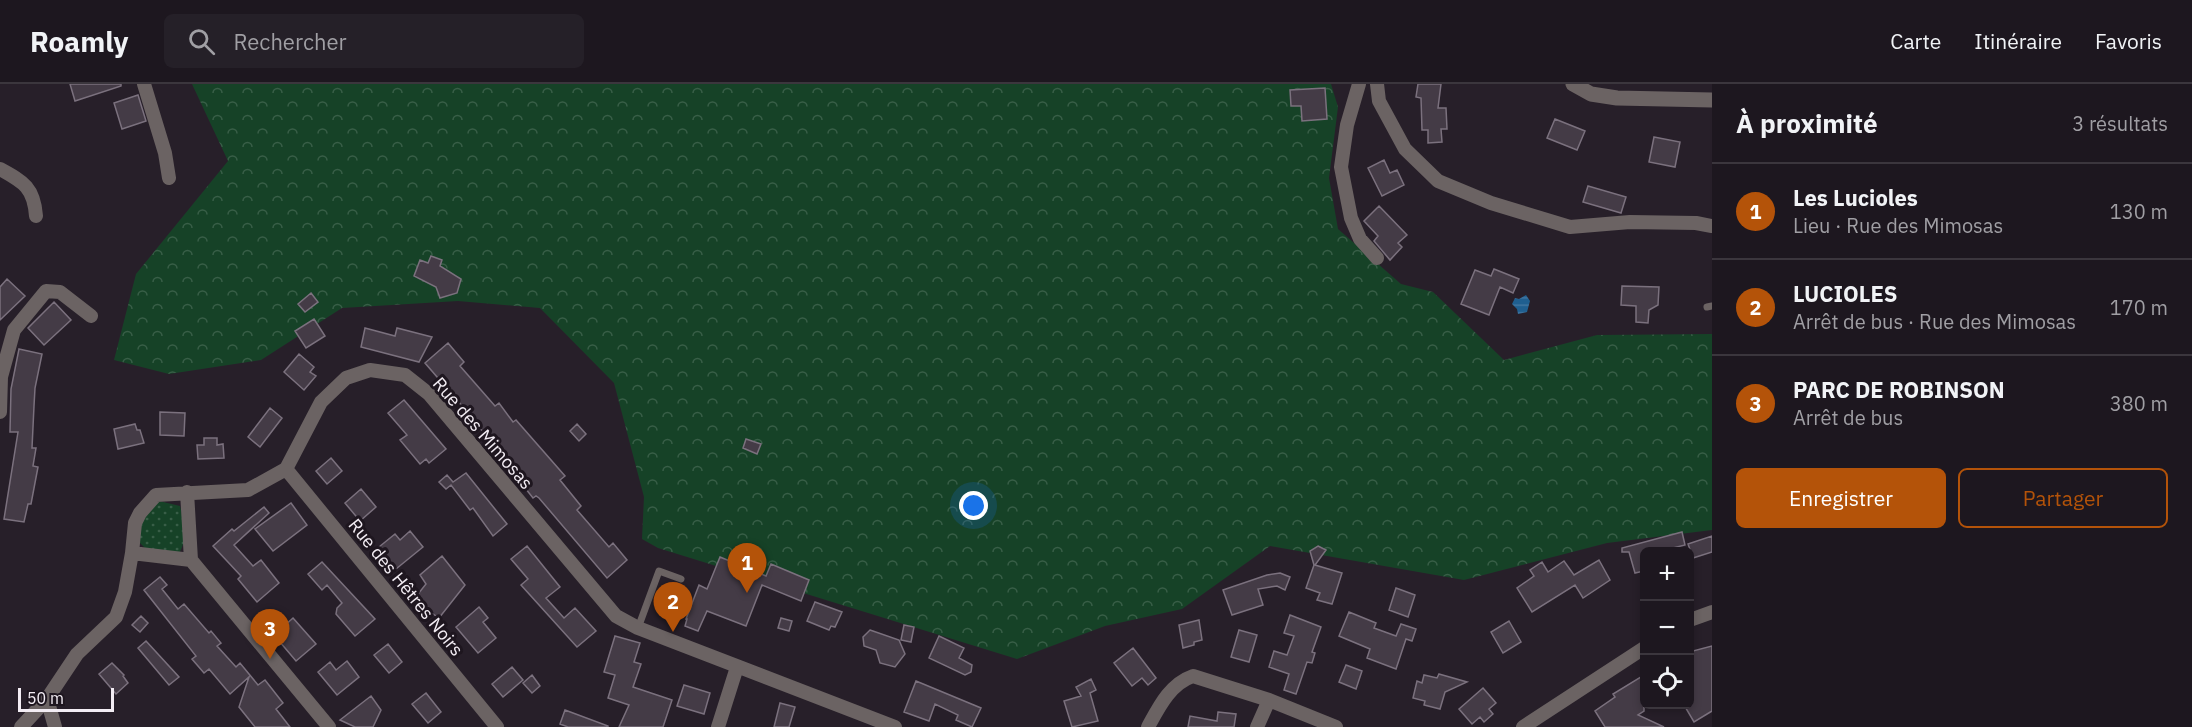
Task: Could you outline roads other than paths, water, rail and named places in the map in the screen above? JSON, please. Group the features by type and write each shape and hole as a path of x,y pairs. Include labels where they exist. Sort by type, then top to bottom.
{"street":[{"path":"144,84 165,153 169,178"},
{"path":"1359,84 1347,125 1341,167 1351,218 1360,239 1377,258"},
{"path":"1377,84 1379,101 1405,149 1438,181 1449,186 1491,203 1570,227 1630,222 1712,226"},
{"path":"1573,84 1591,94 1617,98 1712,99"},
{"path":"0,170 19,179 35,198 36,216"},
{"path":"0,411 1,377 14,330 46,291 60,292 91,316"},
{"name":"Rue des Mimosas","path":"286,469 321,402 345,378 370,370 405,375 429,394 616,616 638,628 895,727"},
{"path":"21,727 47,699 78,654 116,617 125,592 135,523 140,513 156,495 248,490 286,469"},
{"name":"Rue des Hêtres Noirs","path":"286,469 497,727"},
{"path":"187,492 191,560 329,727"},
{"path":"132,553 191,560"},
{"path":"1694,618 1712,612"},
{"path":"1522,727 1640,651"},
{"path":"718,727 737,667"},
{"path":"1148,727 1161,704 1176,686 1194,676 1269,700 1336,727"},
{"path":"47,699 55,727"},
{"path":"1257,727 1269,700"}],"lane":[{"path":"638,628 658,571 681,579"}],"water":[{"path":"1526,295 1530,301 1527,312 1518,314 1512,304 1515,298 1519,299"}],"place":[{"name":"Les Lucioles","path":"747,593"},
{"name":"LUCIOLES","path":"673,632"},
{"name":"PARC DE ROBINSON","path":"270,659"}]}
